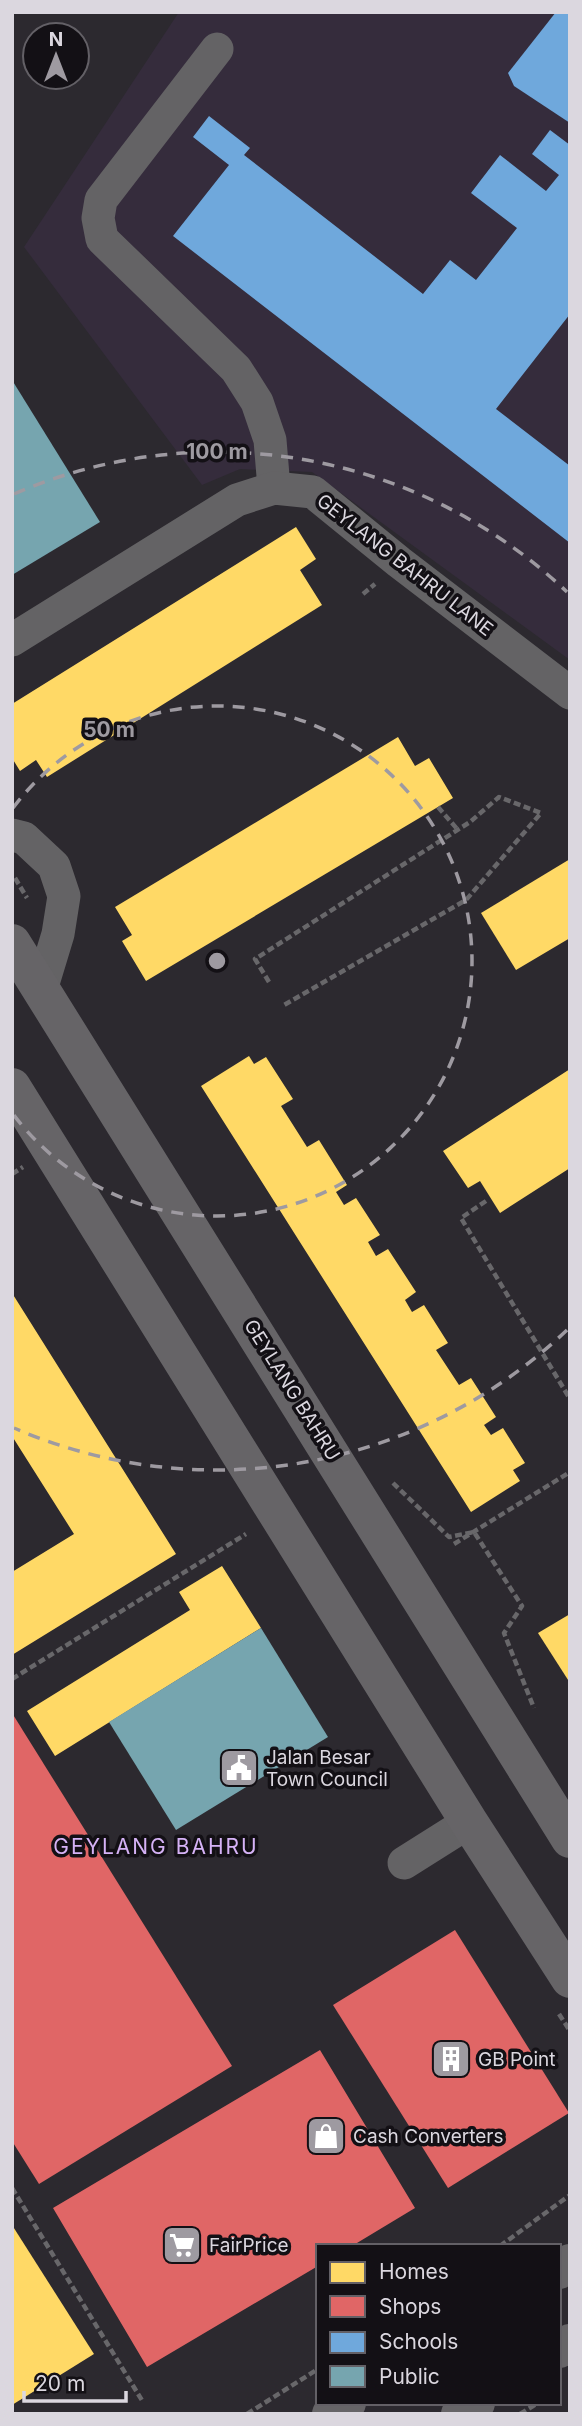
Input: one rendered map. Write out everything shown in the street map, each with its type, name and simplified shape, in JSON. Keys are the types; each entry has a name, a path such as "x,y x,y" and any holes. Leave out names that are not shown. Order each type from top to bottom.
{"main road":[{"name":"GEYLANG BAHRU","path":"12,943 570,1839"},
{"path":"12,1087 469,1822 570,1979"}],"street":[{"path":"216,49 101,200 97,218 102,239 236,369 257,402 270,440 274,488"},
{"name":"GEYLANG BAHRU LANE","path":"12,640 237,500 274,488 313,492 399,562 570,693"},
{"path":"12,835 24,838 54,866 64,896 56,945 41,990"},
{"path":"404,1863 469,1822"}],"path":[{"path":"269,982 255,959 458,830 499,797 541,813 466,900 284,1005"},
{"path":"438,807 458,830"},
{"path":"12,875 56,945"},
{"path":"486,1201 461,1218 570,1399"},
{"path":"454,1544 570,1472"},
{"path":"390,1480 449,1537 474,1532"},
{"path":"12,1679 257,1527"},
{"path":"474,1532 523,1605 504,1633 539,1720"},
{"path":"12,2188 144,2402"},
{"path":"503,2244 570,2195"},
{"path":"247,2414 316,2370"}],"shaded area":[{"path":"179,12 570,12 570,660 312,472 240,469 202,485 24,247"}],"building: Homes":[{"path":"296,527 316,559 300,570 322,605 47,777 36,760 20,771 12,758 12,704"},
{"path":"398,737 415,766 429,758 453,798 146,981 122,941 132,935 115,907"},
{"path":"570,859 570,938 516,970 481,913"},
{"path":"249,1056 254,1064 266,1057 293,1099 281,1106 307,1147 319,1140 347,1185 336,1192 344,1205 356,1198 380,1235 368,1242 376,1256 388,1249 416,1292 405,1300 412,1312 424,1305 448,1343 436,1350 459,1385 471,1378 496,1417 484,1425 491,1435 503,1428 525,1463 513,1470 520,1481 471,1512 201,1086"},
{"path":"570,1069 570,1168 500,1213 480,1181 468,1188 443,1151"},
{"path":"12,1293 176,1554 12,1655 12,1572 74,1534 12,1436"},
{"path":"222,1566 261,1628 55,1756 27,1711 190,1610 179,1592"},
{"path":"570,1614 570,1683 538,1633"},
{"path":"12,2225 94,2354 12,2405"}],"building: Shops":[{"path":"12,1713 232,2066 39,2184 12,2141"},
{"name":"GB Point","path":"455,1930 569,2113 448,2188 333,2005"},
{"path":"320,2050 415,2208 355,2244 316,2244 316,2267 147,2367 53,2208"}],"building: Schools":[{"path":"556,12 570,12 570,123 514,86 508,73"},
{"path":"209,116 250,148 244,155 423,294 450,260 476,280 517,228 471,193 500,155 546,191 559,175 532,154 550,130 570,145 570,314 496,409 570,466 570,543 173,236 229,165 193,137"}],"building: Public":[{"path":"12,380 100,522 12,575"},
{"path":"261,1628 328,1737 176,1830 109,1722"}],"place":[{"name":"Jalan Besar Town Council","path":"239,1768"},
{"name":"GB Point","path":"451,2059"},
{"name":"Cash Converters","path":"326,2136"},
{"name":"FairPrice","path":"182,2245"}],"district":[{"name":"GEYLANG BAHRU","path":"156,1846"}]}
